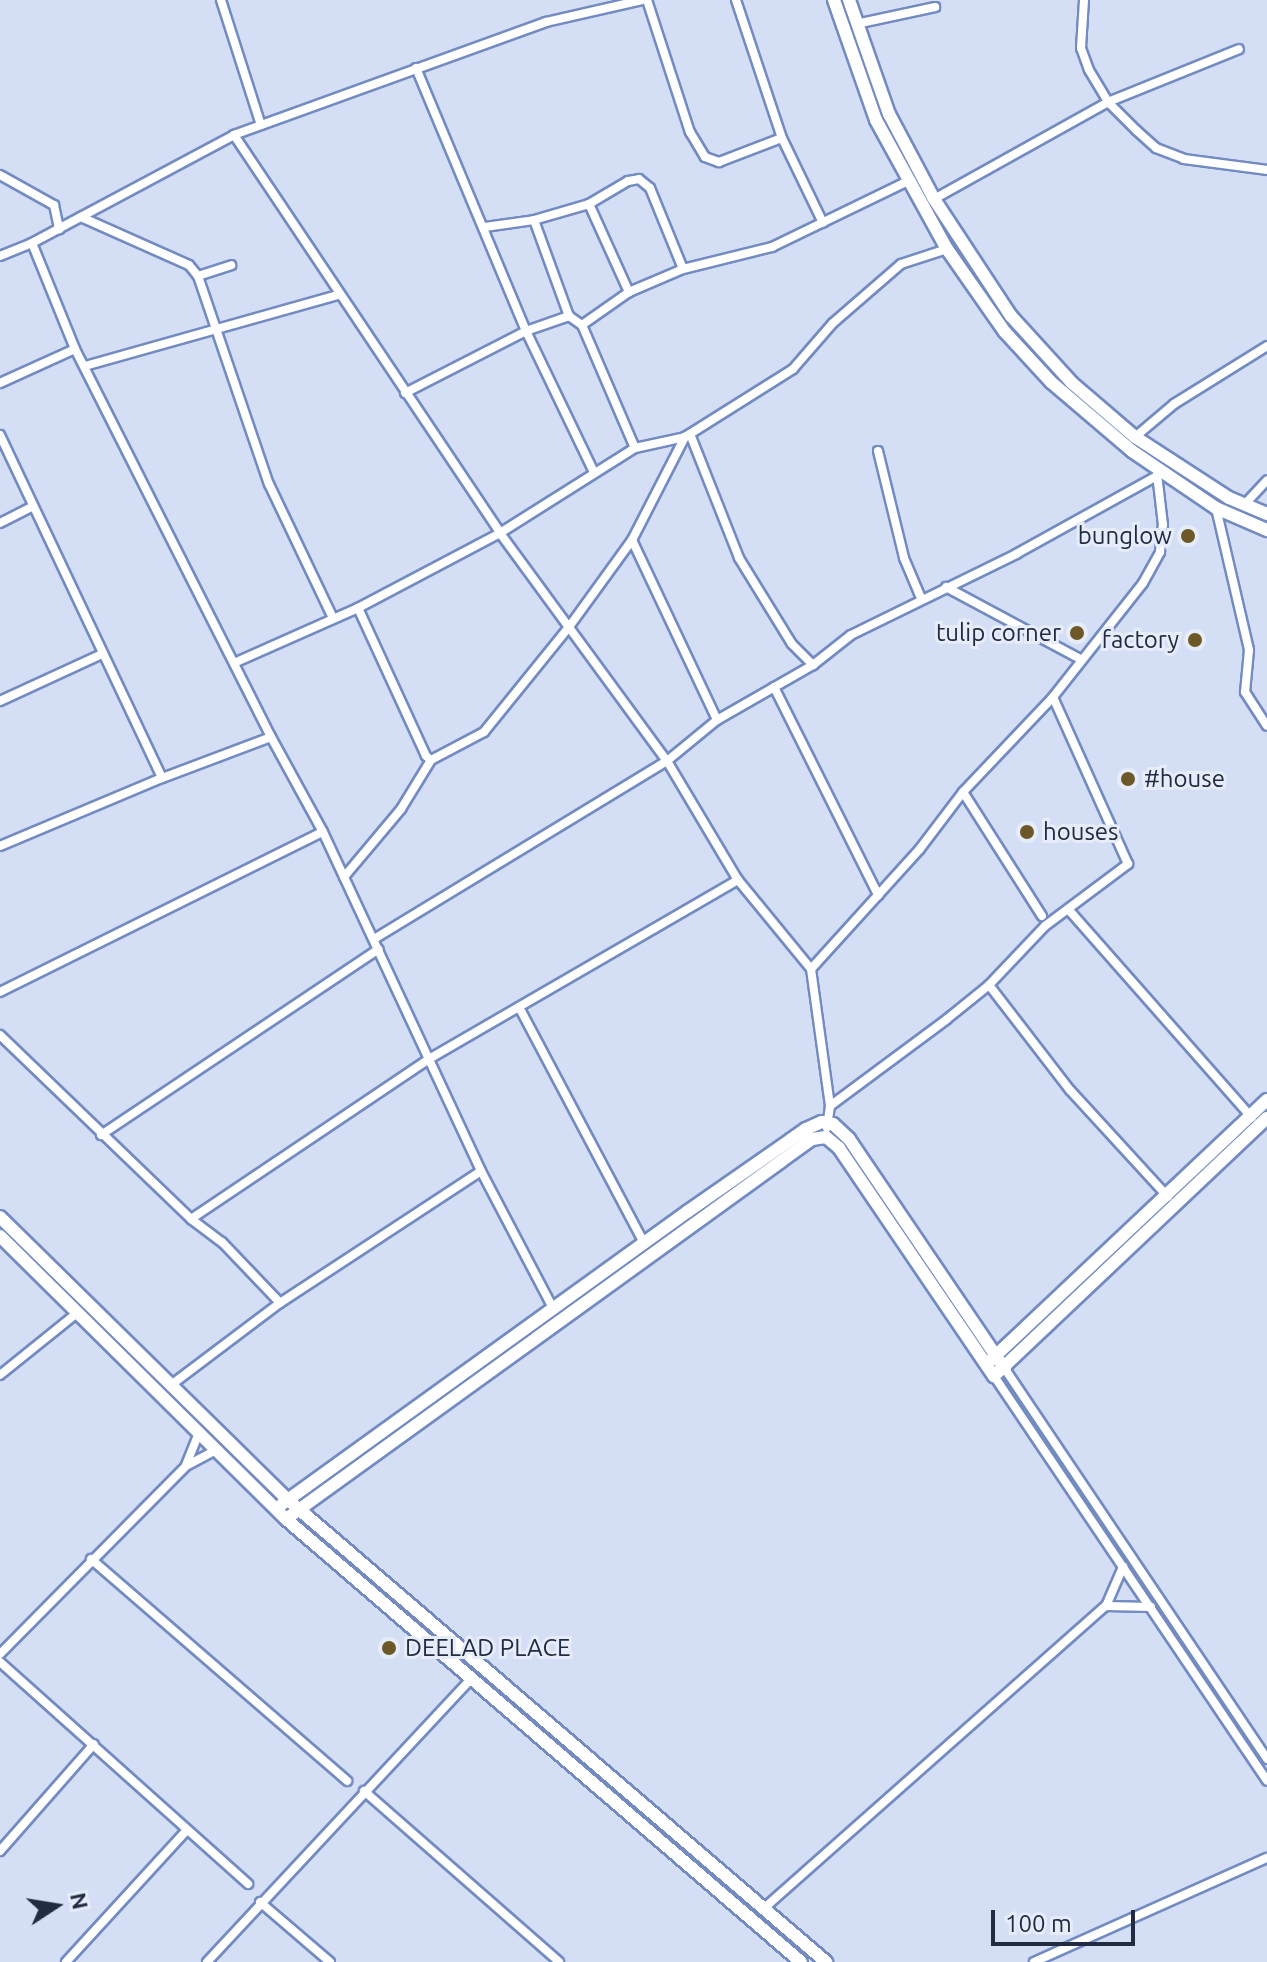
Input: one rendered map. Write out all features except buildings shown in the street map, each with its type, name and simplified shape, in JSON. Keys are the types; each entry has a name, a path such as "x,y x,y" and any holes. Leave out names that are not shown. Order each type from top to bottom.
{"main road":[{"path":"834,0 876,120 908,181 947,249 1027,359 1158,474 1216,508 1267,530"},
{"path":"849,0 889,114 934,199 1011,316 1072,383 1135,437 1244,505 1267,514"},
{"path":"991,1360 1252,1118 1267,1100"},
{"path":"286,1519 585,1295 812,1139 826,1137 839,1148 1000,1372 1267,1118"},
{"path":"276,1509 554,1310 585,1295 644,1243 806,1129 828,1122 849,1139 991,1360"},
{"path":"0,1217 298,1509 826,1962"},
{"path":"0,1236 286,1519 801,1962"}],"street":[{"path":"221,0 261,125"},
{"path":"0,256 32,243 234,135 546,22 645,0 690,132 705,157 719,162 782,138"},
{"path":"736,0 782,138 823,223"},
{"path":"1084,0 1081,48 1089,70 1108,102 1156,148 1184,159 1267,170"},
{"path":"856,24 935,7"},
{"path":"934,199 1108,102 1239,49"},
{"path":"416,68 526,331 594,472"},
{"path":"234,135 338,295 500,533 667,761 738,880 811,969 830,1106 826,1137"},
{"path":"0,175 54,205 59,229"},
{"path":"485,227 534,220 589,204 628,181 639,179 650,188 683,269"},
{"path":"582,325 629,292 683,269 772,247 908,181"},
{"path":"589,204 629,292"},
{"path":"81,217 189,265 198,276 269,484 332,616"},
{"path":"534,220 569,316 582,325 635,448"},
{"path":"32,243 75,349 271,737 323,832 481,1171 554,1310"},
{"path":"234,663 332,616 358,608 500,533 635,448 688,436 793,369 833,323 901,264 947,249"},
{"path":"198,276 231,265"},
{"path":"85,366 338,295"},
{"path":"405,393 526,331 569,316"},
{"path":"1135,437 1174,404 1267,346"},
{"path":"0,383 75,349"},
{"path":"0,435 162,778"},
{"path":"344,877 401,809 431,760 484,732 569,627 632,540 688,436"},
{"path":"688,436 739,558 792,644 813,665"},
{"path":"878,451 904,558 921,598"},
{"path":"374,939 667,761 717,720 813,665 851,635 1016,554 1158,474 1163,525 1160,552 1143,583 1053,697 963,792 878,895 811,969"},
{"path":"1244,505 1267,480"},
{"path":"0,523 33,506"},
{"path":"1216,508 1249,650 1245,692 1267,726"},
{"path":"632,540 717,720"},
{"path":"946,587 1080,659"},
{"path":"358,608 426,756 431,760"},
{"path":"0,701 102,654"},
{"path":"774,687 878,895"},
{"path":"830,1106 989,985 1045,926 1125,869 1128,860 1053,697"},
{"path":"0,846 162,778 271,737"},
{"path":"963,792 1042,916"},
{"path":"0,992 323,832"},
{"path":"191,1219 429,1059 738,880"},
{"path":"1068,909 1252,1118"},
{"path":"101,1135 379,949"},
{"path":"989,985 1070,1090 1168,1197"},
{"path":"519,1007 644,1243"},
{"path":"0,1035 191,1219 222,1242 280,1303"},
{"path":"171,1385 280,1303 481,1171"},
{"path":"0,1375 77,1313"},
{"path":"1000,1372 1123,1567 1267,1780"},
{"path":"1000,1372 1267,1759"},
{"path":"186,1466 199,1433"},
{"path":"0,1654 186,1466 216,1450"},
{"path":"91,1559 347,1781"},
{"path":"763,1909 1106,1606 1123,1567"},
{"path":"1106,1606 1151,1607"},
{"path":"0,1662 248,1884"},
{"path":"207,1962 471,1679"},
{"path":"0,1851 94,1744"},
{"path":"364,1791 559,1962"},
{"path":"66,1962 186,1831"},
{"path":"1034,1962 1267,1858"},
{"path":"260,1902 330,1962"}],"place":[{"name":"bunglow","path":"1188,536"},
{"name":"tulip corner","path":"1077,633"},
{"name":"factory","path":"1195,640"},
{"name":"#house","path":"1128,779"},
{"name":"houses","path":"1027,832"},
{"name":"DEELAD PLACE","path":"389,1648"}]}
